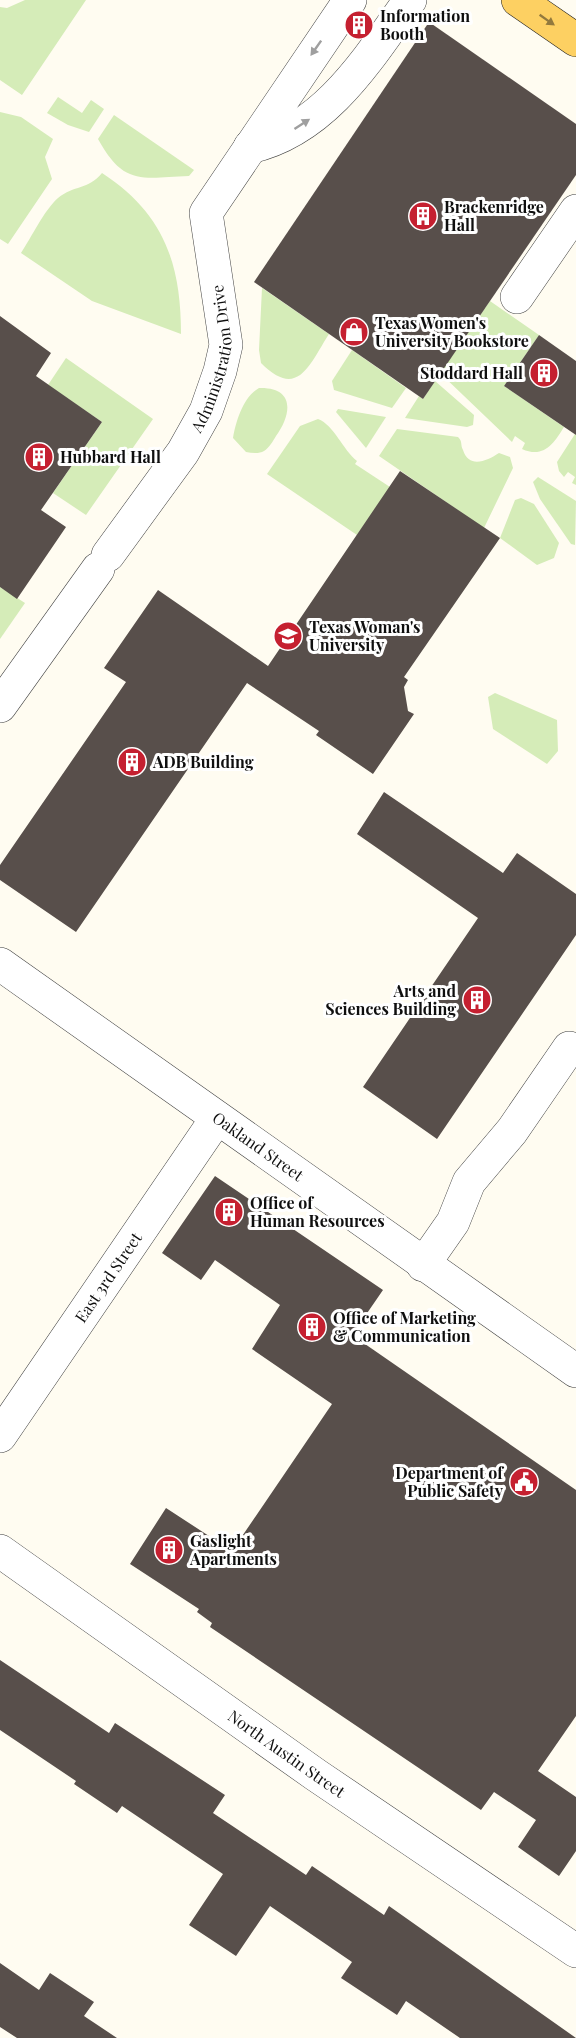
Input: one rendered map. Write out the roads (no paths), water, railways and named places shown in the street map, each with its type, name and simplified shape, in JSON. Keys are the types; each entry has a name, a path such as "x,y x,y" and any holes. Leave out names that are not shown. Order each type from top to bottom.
{"main road":[{"path":"518,0 576,40"}],"street":[{"name":"Administration Drive","path":"0,706 183,452 206,411 226,345 206,213 350,0"},
{"path":"250,147 275,141 316,115 360,70 410,0"},
{"path":"517,297 576,211"},
{"name":"Oakland Street","path":"0,964 576,1371"},
{"path":"423,1265 453,1222 469,1182 512,1131 569,1048"},
{"name":"East 3rd Street","path":"0,1436 217,1118"},
{"name":"North Austin Street","path":"0,1551 316,1775 576,1952"}],"place":[{"name":"Information Booth","path":"359,25"},
{"name":"Brackenridge Hall","path":"423,216"},
{"name":"Texas Women's University Bookstore","path":"354,332"},
{"name":"Stoddard Hall","path":"544,373"},
{"name":"Hubbard Hall","path":"39,457"},
{"name":"Texas Woman's University","path":"288,636"},
{"name":"ADB Building","path":"132,762"},
{"name":"Arts and Sciences Building","path":"477,1000"},
{"name":"Office of Human Resources","path":"229,1212"},
{"name":"Office of Marketing & Communication","path":"312,1327"},
{"name":"Department of Public Safety","path":"524,1482"},
{"name":"Gaslight Apartments","path":"169,1550"}]}
